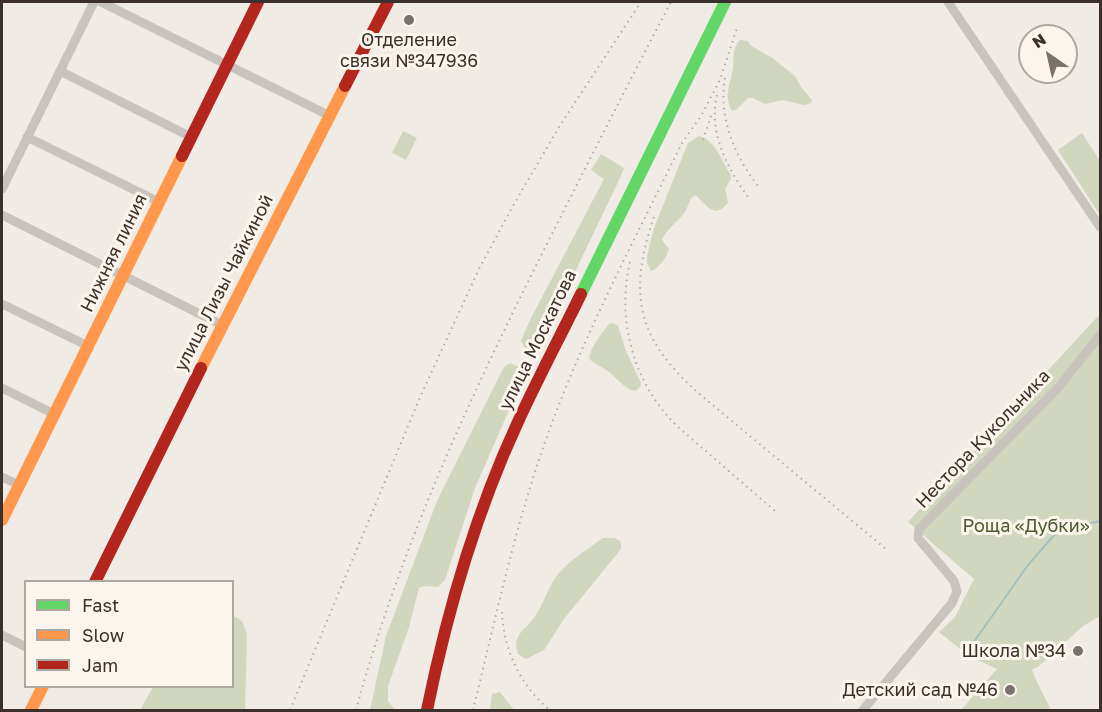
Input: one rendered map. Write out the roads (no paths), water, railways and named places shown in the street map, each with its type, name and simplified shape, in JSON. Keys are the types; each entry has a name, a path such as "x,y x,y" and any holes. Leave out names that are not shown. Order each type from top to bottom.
{"main road":[{"name":"Нижняя линия","path":"2,520 258,2"},
{"name":"улица Лизы Чайкиной","path":"96,580 222,325 388,2"},
{"name":"улица Москатова","path":"427,711 446,630 489,487 517,424 725,2"},
{"path":"31,711 42,688"}],"street":[{"path":"2,189 94,2"},
{"path":"101,2 330,116"},
{"path":"948,2 1101,227"},
{"path":"60,71 191,137"},
{"path":"27,137 159,202"},
{"path":"2,215 222,325"},
{"path":"2,304 88,346"},
{"name":"Нестора Кукольника","path":"863,711 952,603 957,591 954,581 918,538 919,529 1058,388 1101,335"},
{"path":"2,387 54,414"},
{"path":"2,477 19,485"},
{"path":"2,635 24,646"}],"waterway":[{"path":"971,646 1028,565 1055,534 1100,521"}],"railway":[{"path":"290,710 421,395 479,269 559,127 641,2"},
{"path":"356,710 396,583 445,460 529,280 671,2"},
{"path":"473,710 526,499 563,394 612,285 682,143 701,116 720,80 737,28"},
{"path":"725,78 724,107 730,136 742,162 758,186"},
{"path":"717,95 715,122 721,149 748,197"},
{"path":"703,140 712,113"},
{"path":"654,217 645,246 640,295 644,317 664,357 703,397 886,549"},
{"path":"630,262 626,284 627,329 632,351 650,392 678,427 775,511"},
{"path":"502,612 506,640 522,679 550,710"}],"place":[{"name":"Отделение связи №347936","path":"409,20"},
{"name":"Школа №34","path":"1078,651"},
{"name":"Детский сад №46","path":"1010,690"}],"park label":[{"name":"Роща «Дубки»","path":"1026,526"}]}
